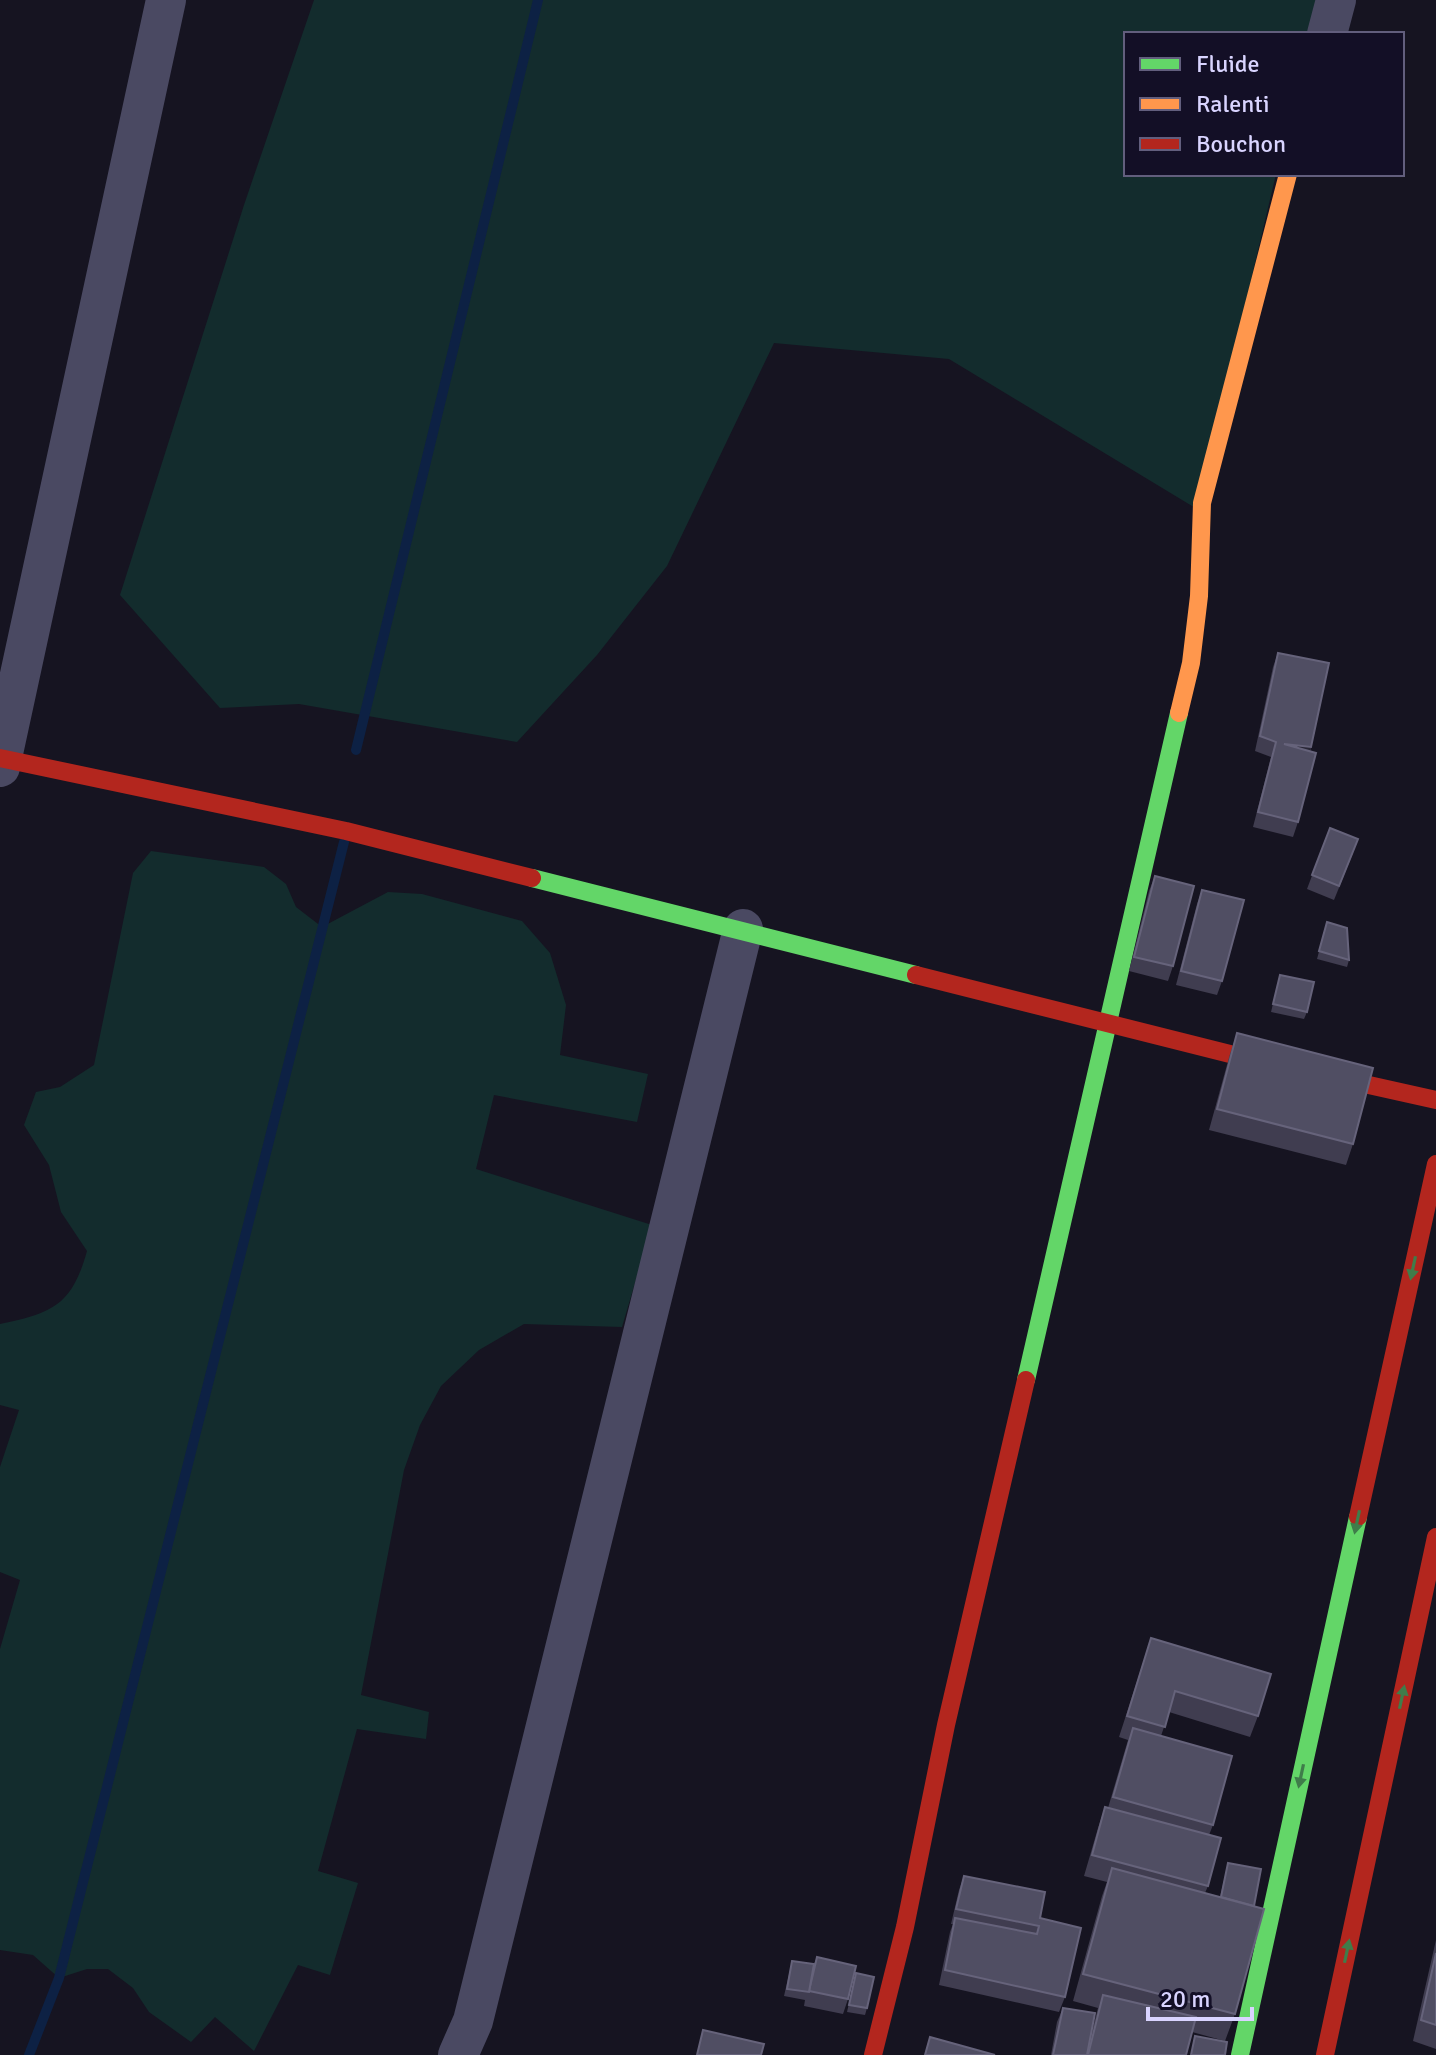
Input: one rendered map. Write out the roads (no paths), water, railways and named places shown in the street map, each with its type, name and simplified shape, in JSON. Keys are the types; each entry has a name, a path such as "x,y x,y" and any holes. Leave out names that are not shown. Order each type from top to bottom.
{"street":[{"path":"166,0 1,761 346,831 1230,1054 1436,1100"},
{"path":"1328,32 1336,0"},
{"path":"873,2055 1191,663 1199,596 1202,503 1287,176"},
{"path":"458,2055 473,2021 743,929"},
{"path":"1240,2055 1436,1164"},
{"path":"1325,2055 1436,1537"}],"waterway":[{"path":"356,750 538,0"},
{"path":"29,2055 59,1978 344,842"}]}
